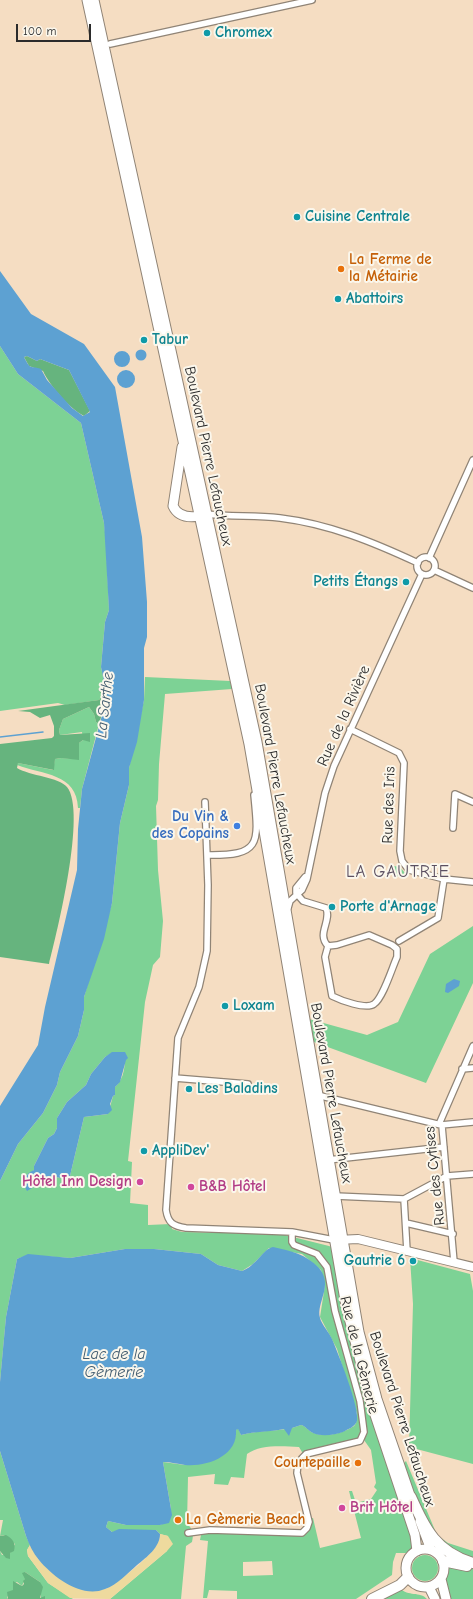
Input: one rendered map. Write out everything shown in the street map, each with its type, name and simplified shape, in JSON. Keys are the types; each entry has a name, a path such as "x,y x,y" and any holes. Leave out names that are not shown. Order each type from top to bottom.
{"highway":[{"path":"411,1497 434,1541 446,1552 473,1563"},
{"path":"443,1561 473,1568"},
{"path":"372,1599 400,1585 408,1577"}],"main road":[{"name":"Boulevard Pierre Lefaucheux","path":"88,0 182,434 203,515 257,742 289,937 335,1196 338,1240 346,1306 357,1355 370,1400 415,1535 417,1551"},
{"name":"Boulevard Pierre Lefaucheux","path":"94,0 203,515 249,744 338,1240 364,1354 397,1458 431,1550"},
{"path":"182,434 182,454 173,506 177,513 183,516 203,515"},
{"path":"394,1471 397,1458"},
{"path":"441,1579 429,1587 418,1586 408,1577 408,1562 417,1551 431,1550 438,1554 443,1561 444,1569 441,1579 446,1599"},
{"path":"429,1587 435,1599"}],"street":[{"path":"110,44 312,0"},
{"path":"429,558 473,460"},
{"path":"203,515 280,518 316,525 366,540 418,563"},
{"path":"424,558 429,558 434,562 434,570 429,574 422,574 417,569 418,563 424,558"},
{"path":"434,570 473,588"},
{"name":"Rue de la Rivière","path":"289,937 291,927 288,906 290,900 298,895 296,888 308,873 325,794 334,766 422,574"},
{"name":"Rue des Iris","path":"350,729 399,753 404,763 400,851 402,861 409,870 444,879 473,882"},
{"path":"207,855 233,855 242,852 254,843 256,836 253,791 255,781"},
{"path":"453,828 455,794 473,802"},
{"path":"205,802 207,855 207,951 199,987 178,1038 166,1210 167,1220 171,1224 186,1228 292,1232 338,1240 358,1239 473,1266"},
{"path":"399,941 438,918 444,879"},
{"path":"298,895 303,900 322,906 327,910 328,914 323,941 328,946"},
{"path":"369,935 392,945 397,949 397,957 379,998 374,1004 364,1006 332,996 325,957 328,946 337,945 369,935"},
{"name":"Rue des Cytises","path":"454,1262 453,1234 440,1122 473,1046"},
{"path":"462,1069 473,1068"},
{"path":"175,1078 248,1084"},
{"path":"317,1095 441,1125 473,1122"},
{"path":"328,1160 444,1147"},
{"path":"335,1196 404,1199 447,1176 473,1174"},
{"path":"404,1199 407,1251"},
{"path":"406,1222 453,1234"},
{"name":"Rue de la Gèmerie","path":"188,1533 210,1530 302,1533 307,1528 309,1522 297,1473 297,1468 302,1458 306,1454 360,1440 364,1432 360,1401 335,1311 327,1267 317,1254 294,1245 292,1242 292,1232"}],"green space":[{"path":"0,346 18,374 81,423 104,523 106,541 109,610 105,622 101,667 104,682 102,683 102,696 99,700 65,705 58,703 0,711"},
{"path":"27,356 37,361 40,359 69,370 90,411 84,416 72,408 55,390 43,371 29,366 24,357"},
{"path":"145,677 230,681 232,689 165,694 159,764 158,800 156,806 158,870 163,921 160,957 153,965 145,1002 128,1161 132,1162 130,1203 148,1205 148,1225 171,1224 172,1229 182,1232 281,1234 334,1248 349,1335 356,1365 412,1538 412,1550 406,1553 396,1553 393,1562 392,1575 356,1599 237,1599 237,1591 209,1590 207,1598 203,1598 208,1541 200,1540 201,1535 205,1533 297,1531 303,1529 306,1520 313,1518 320,1548 361,1538 349,1491 352,1491 356,1503 371,1499 377,1490 374,1487 376,1483 371,1450 364,1440 359,1443 305,1457 299,1447 272,1446 258,1449 247,1454 244,1478 231,1477 228,1485 214,1484 215,1474 188,1477 187,1524 192,1530 193,1536 192,1542 186,1546 181,1599 110,1599 167,1551 168,1536 160,1534 156,1530 112,1532 106,1527 108,1521 126,1525 160,1525 170,1520 171,1509 163,1462 185,1465 236,1435 236,1430 238,1428 241,1435 286,1429 301,1425 312,1432 329,1435 340,1433 355,1425 357,1414 337,1349 320,1317 325,1285 321,1270 302,1254 269,1248 253,1264 242,1271 218,1265 201,1254 154,1249 125,1249 70,1258 28,1255 17,1259 6,1317 0,1382 0,1181 18,1144 43,1113 57,1085 60,1072 78,1036 84,1010 84,997 112,903 120,823 129,785 129,768 144,700","holes":["125,1052 123,1075 115,1087 115,1095 113,1096 108,1114 84,1117 69,1180 52,1176 39,1183 23,1186 27,1175 34,1170 34,1166 48,1138 54,1134 57,1128 57,1118 67,1102 86,1085 91,1074 105,1057 112,1053","272,1561 273,1575 243,1576 243,1562"]},
{"path":"104,682 107,697 99,724 96,722 94,714 89,707 63,719 59,730 60,735 90,733 90,742 83,740 79,743 79,760 61,758 55,759 54,770 18,763 17,768 23,771 58,781 67,787 72,800 74,820 72,845 58,927 49,964 0,957 0,744 52,738 54,736 54,726 50,715 40,718 30,712 18,711 99,700 102,696 98,689"},
{"path":"89,707 94,714 96,722 99,724 82,789 80,808 78,808 76,797 72,788 65,782 57,777 17,765 18,763 53,770 55,759 79,759 79,743 83,740 82,732 60,735 59,730 63,719"},
{"path":"394,866 400,867 405,873 394,878"},
{"path":"473,926 473,983 426,1083 314,1042 309,1019 367,1035 398,1022 430,954"},
{"path":"410,1258 470,1274 473,1291 473,1464 409,1447 413,1304"},
{"path":"0,1451 30,1545 27,1550 28,1556 48,1583 73,1599 41,1599 40,1582 25,1572 25,1579 22,1586 17,1582 13,1584 14,1590 7,1597 8,1599 0,1599 0,1551 2,1555 10,1553 15,1544 4,1535 0,1536 3,1520 0,1520"},
{"path":"406,1461 437,1535 448,1543 473,1551 473,1561 459,1556 429,1529 403,1464"},
{"path":"6,1535 12,1540 15,1546 14,1551 10,1553 10,1559 6,1558 0,1551 0,1536"},
{"path":"425,1555 434,1559 438,1568 434,1577 425,1581 416,1577 412,1568 416,1559"},
{"path":"451,1565 473,1569 473,1599 450,1599 445,1581 448,1567"},
{"path":"25,1572 40,1582 43,1587 40,1598 45,1596 45,1599 8,1599 7,1592 13,1590 13,1581 22,1586 24,1584 23,1581 25,1579 22,1573"},
{"path":"400,1588 403,1591 421,1595 427,1599 378,1599"}],"sand":[{"path":"160,1534 168,1536 173,1544 167,1551 110,1599 70,1598 48,1583 28,1556 27,1550 30,1545 38,1559 48,1569 106,1589 139,1565 147,1557 154,1549"}],"water":[{"name":"La Sarthe","path":"0,271 31,314 84,344 115,387 142,537 147,602 147,637 144,648 144,700 137,742 129,768 129,785 120,823 112,903 104,939 84,997 84,1010 78,1036 60,1072 57,1085 43,1113 18,1144 0,1181 0,1106 38,1045 45,1007 77,870 78,829 82,789 107,697 101,667 105,622 109,610 104,523 81,423 18,374 0,346","holes":["27,356 37,361 40,359 69,370 90,412 83,416 72,408 47,380 41,369 31,367 24,357"]},
{"path":"141,349 145,351 147,355 145,359 141,361 137,359 135,355 137,351"},
{"path":"119,351 125,351 130,356 128,365 125,367 119,367 114,362 114,356"},
{"path":"126,370 132,373 135,379 132,385 126,388 120,385 117,379 120,373"},
{"path":"454,979 460,981 459,986 448,993 445,992 446,984"},
{"path":"112,1052 125,1052 128,1058 126,1060 120,1082 115,1087 115,1095 113,1096 110,1104 112,1110 108,1114 84,1117 69,1180 52,1176 27,1191 25,1188 25,1179 28,1173 34,1170 34,1166 48,1138 54,1134 57,1128 57,1118 67,1102 86,1085 91,1074 105,1057"},
{"name":"Lac de la Gèmerie","path":"273,1247 292,1252 309,1259 319,1268 323,1275 325,1288 319,1312 320,1318 332,1339 348,1380 357,1414 357,1421 355,1425 343,1432 328,1435 316,1434 301,1425 292,1428 289,1436 284,1429 241,1435 238,1429 236,1430 232,1447 220,1458 211,1462 185,1465 163,1462 172,1515 169,1523 160,1525 126,1525 108,1521 106,1527 112,1532 119,1529 156,1530 160,1534 158,1543 152,1551 145,1559 114,1585 105,1589 87,1591 69,1585 45,1567 30,1545 0,1451 0,1382 6,1317 17,1259 28,1254 70,1258 125,1249 154,1249 201,1254 218,1265 242,1271 251,1266 266,1251"}],"waterway":[{"path":"0,737 43,732"}],"place":[{"name":"Chromex","path":"207,33"},
{"name":"Cuisine Centrale","path":"297,217"},
{"name":"La Ferme de la Métairie","path":"341,269"},
{"name":"Abattoirs","path":"338,299"},
{"name":"Tabur","path":"144,340"},
{"name":"Petits Étangs","path":"406,582"},
{"name":"Du Vin & des Copains","path":"237,826"},
{"name":"Porte d'Arnage","path":"332,907"},
{"name":"Loxam","path":"225,1006"},
{"name":"Les Baladins","path":"189,1089"},
{"name":"AppliDev'","path":"144,1151"},
{"name":"Hôtel Inn Design","path":"140,1182"},
{"name":"B&B Hôtel","path":"191,1187"},
{"name":"Gautrie 6","path":"413,1261"},
{"name":"Courtepaille","path":"358,1463"},
{"name":"Brit Hôtel","path":"342,1508"},
{"name":"La Gèmerie Beach","path":"178,1520"}],"district":[{"name":"LA GAUTRIE","path":"398,872"}]}
